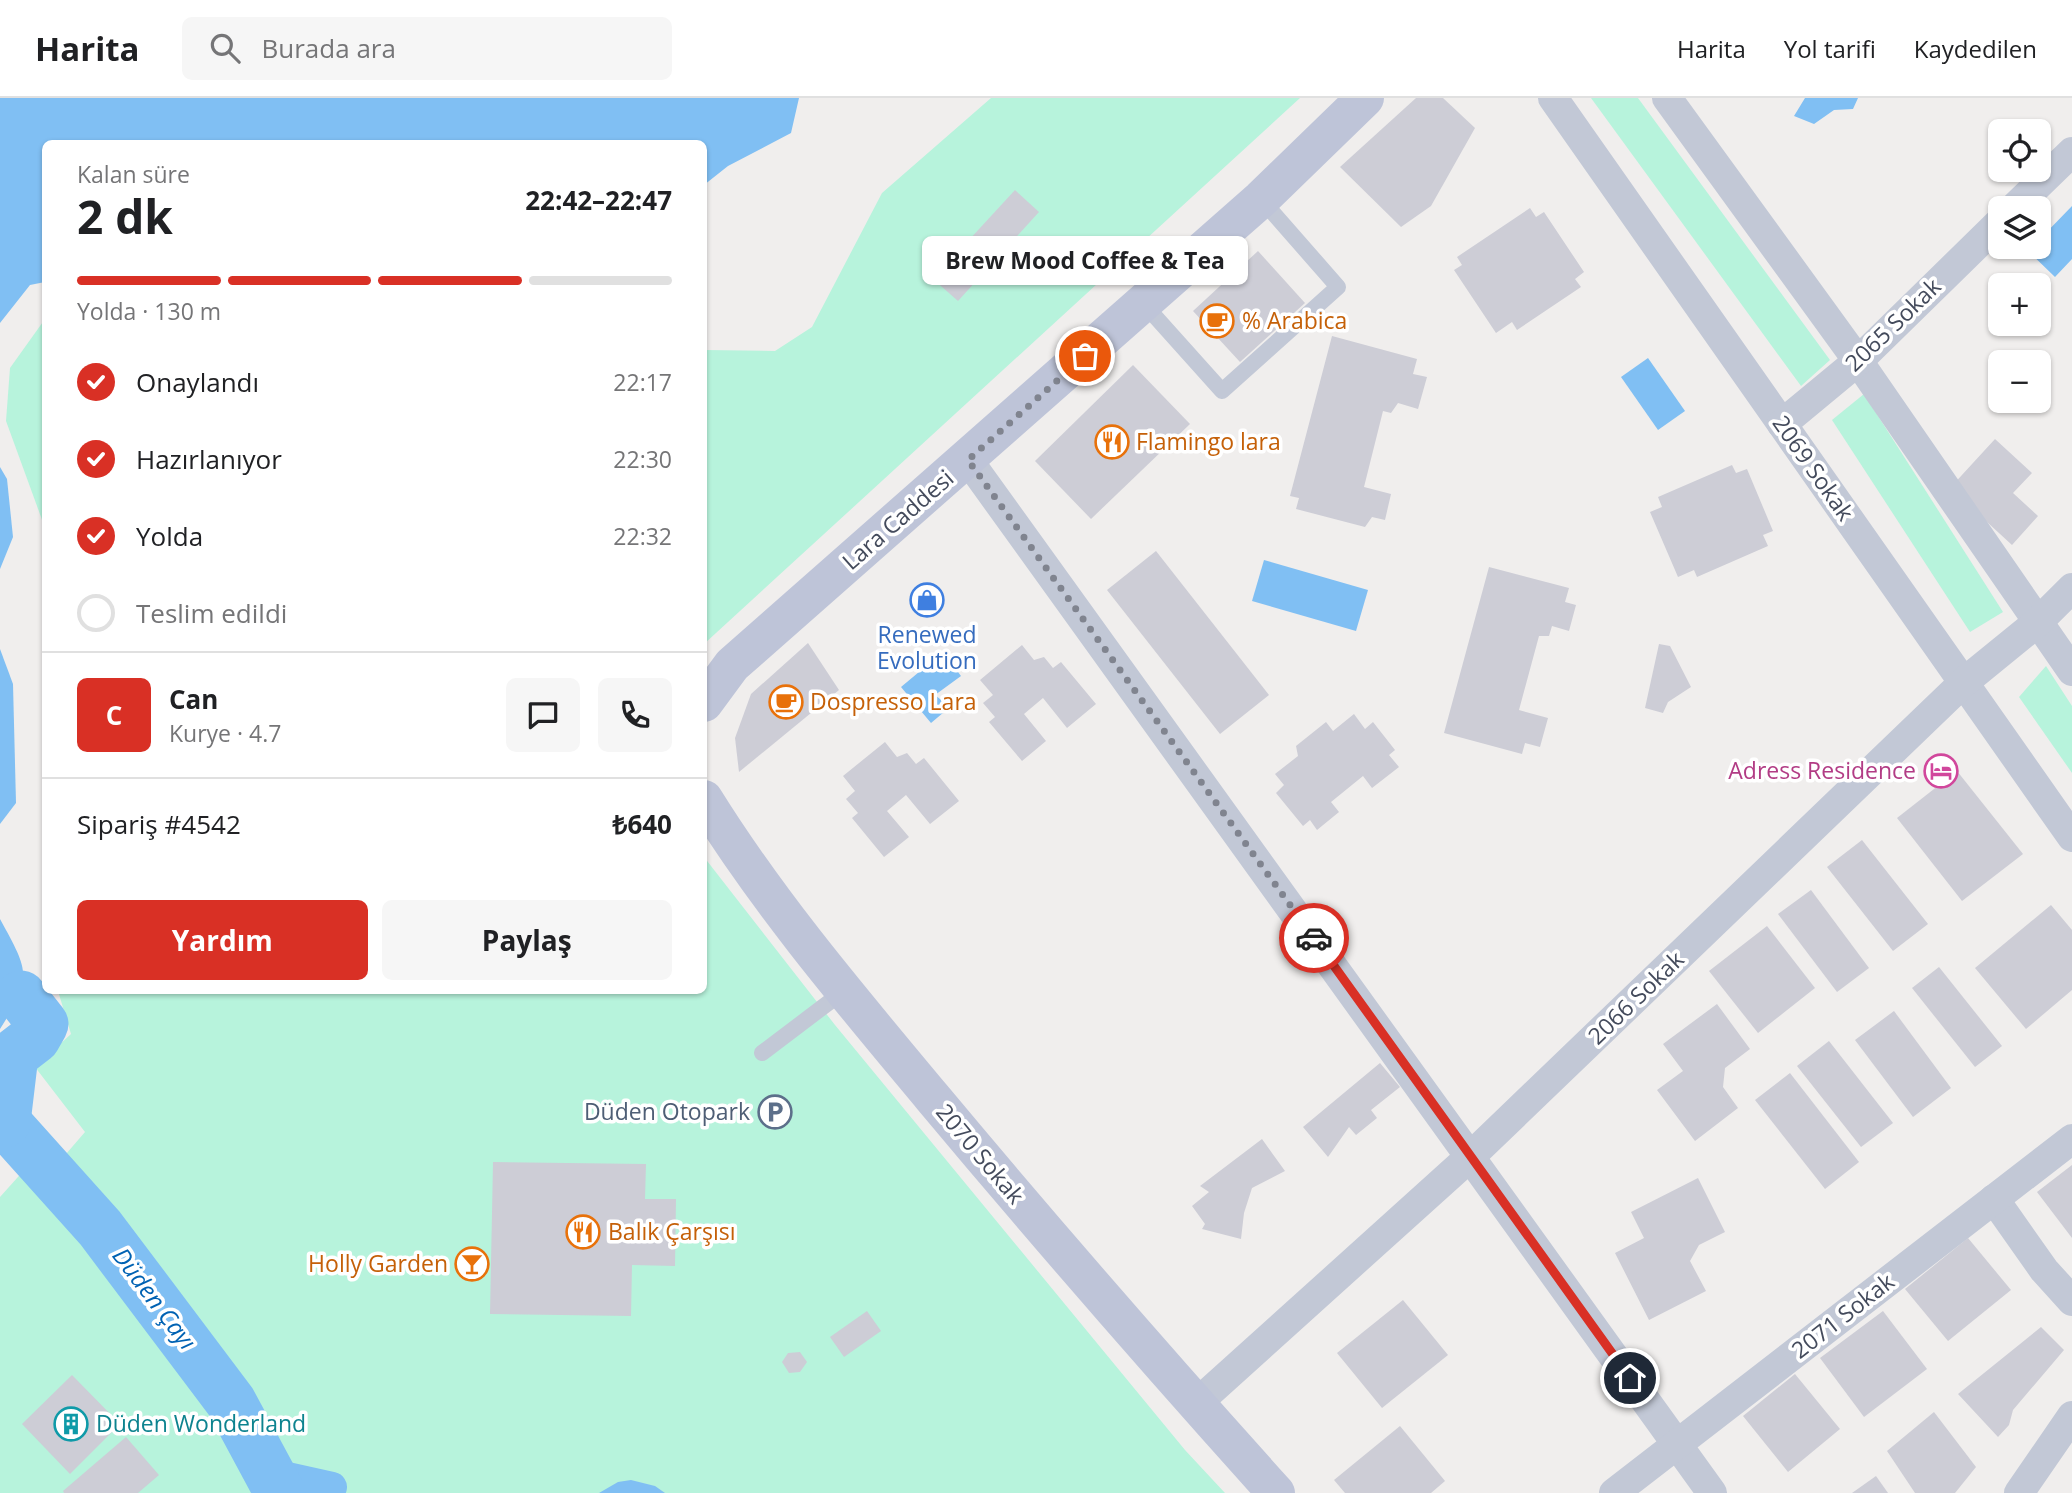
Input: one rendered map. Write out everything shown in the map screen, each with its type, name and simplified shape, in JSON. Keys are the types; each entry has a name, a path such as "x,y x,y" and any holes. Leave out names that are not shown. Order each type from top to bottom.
{"street":[{"name":"Lara Caddesi","path":"707,699 732,665 1144,304 1261,199 1365,98"},
{"name":"2069 Sokak","path":"1553,98 2072,837"},
{"path":"1667,98 1858,362 2072,671"},
{"path":"2026,196 2072,152"},
{"name":"2065 Sokak","path":"1782,424 1858,362 1988,234"},
{"path":"968,460 1472,1156 1712,1493"},
{"name":"2066 Sokak","path":"1196,1404 1472,1156 1963,682 2038,622 2072,587"},
{"name":"2070 Sokak","path":"707,804 738,855 844,991 1073,1266 1276,1493"},
{"name":"2071 Sokak","path":"1614,1493 2072,1139"},
{"path":"1994,1199 2045,1270 2072,1301"},
{"path":"2019,1493 2072,1416"}],"lane":[{"path":"1144,304 1222,391 1338,287 1261,199"},
{"path":"762,1053 844,991"}],"green space":[{"path":"991,98 1300,98 707,641 707,350 775,351 812,327 882,193"},
{"path":"1591,98 1638,98 1830,360 1801,386"},
{"path":"42,323 42,520 6,421 10,368"},
{"path":"1864,394 2003,612 1970,632 1832,420"},
{"path":"2046,666 2072,706 2072,773 2019,697"},
{"path":"707,861 835,1025 1185,1450 1225,1493 0,1493 0,1197 35,1158 66,1154 85,1132 35,1067 71,1034 59,994 707,994"}],"water":[{"path":"0,98 799,98 791,133 728,166 707,183 707,140 42,140 42,283 30,285 0,323"},
{"path":"1805,98 1858,98 1853,109 1834,110 1814,124 1794,116"},
{"path":"2072,206 2072,259 2055,277 2036,259 2051,259 2051,228"},
{"path":"1648,358 1685,411 1658,430 1621,377"},
{"path":"0,467 7,479 13,537 0,569"},
{"path":"1264,560 1368,590 1356,631 1252,601"},
{"path":"0,649 13,684 16,803 0,824"},
{"path":"943,652 961,676 935,695 950,707 931,723 901,687"},
{"path":"0,919 17,951 23,974 18,997 0,1029"},
{"path":"631,1480 655,1486 665,1493 599,1493 618,1482"}],"building":[{"path":"1416,98 1443,98 1475,128 1431,206 1401,227 1340,167"},
{"path":"1015,190 1039,212 958,301 933,279"},
{"path":"1530,208 1536,217 1544,212 1584,272 1575,279 1581,287 1517,330 1512,322 1496,333 1454,270 1462,265 1457,257"},
{"path":"1258,251 1305,303 1240,362 1193,311"},
{"path":"1332,336 1417,359 1413,374 1427,377 1418,409 1398,403 1391,413 1383,411 1364,487 1391,494 1385,520 1372,517 1365,527 1296,509 1299,498 1290,496"},
{"name":"Flamingo lara","path":"1133,365 1190,424 1091,519 1035,461"},
{"path":"1995,439 2032,473 2013,493 2038,516 2012,545 1950,488"},
{"path":"1732,465 1736,473 1747,469 1773,531 1763,535 1768,546 1697,577 1694,570 1678,577 1650,512 1662,507 1658,497"},
{"path":"1156,551 1269,695 1220,734 1107,590"},
{"path":"1489,567 1569,588 1565,602 1576,605 1569,631 1552,626 1549,636 1539,636 1519,710 1548,718 1540,747 1525,743 1522,754 1444,733"},
{"name":"Dospresso Lara","path":"808,643 839,690 739,772 735,738 751,694"},
{"path":"1659,644 1670,646 1691,687 1668,702 1663,713 1645,708"},
{"path":"1022,645 1034,660 1044,657 1053,668 1061,662 1096,704 1067,728 1043,698 1024,714 1046,741 1022,761 989,722 995,717 983,703 993,695 980,680"},
{"path":"1354,714 1365,729 1373,722 1395,750 1389,755 1399,767 1372,788 1363,776 1331,802 1339,812 1317,830 1310,820 1303,826 1276,793 1284,785 1275,774 1298,756 1296,746 1326,722 1333,731"},
{"path":"885,742 897,757 907,753 916,764 924,758 959,801 930,824 906,795 887,811 909,837 884,857 852,818 858,813 846,799 855,791 843,776"},
{"path":"1957,771 2023,854 1962,901 1897,818"},
{"path":"1862,840 1928,924 1893,951 1827,867"},
{"path":"1811,890 1869,968 1837,992 1778,914"},
{"path":"2051,905 2072,930 2072,990 2026,1029 1975,968"},
{"path":"1767,926 1815,988 1758,1033 1709,971"},
{"path":"1939,967 2002,1046 1975,1067 1912,988"},
{"path":"1717,1004 1750,1049 1725,1068 1723,1087 1738,1108 1695,1141 1657,1090 1683,1071 1663,1044"},
{"path":"1894,1011 1951,1088 1913,1117 1855,1040"},
{"path":"1829,1041 1893,1123 1861,1147 1797,1066"},
{"path":"1380,1063 1400,1087 1371,1110 1377,1118 1356,1135 1349,1127 1328,1157 1303,1127"},
{"path":"1790,1073 1859,1162 1825,1189 1755,1100"},
{"path":"1262,1139 1285,1171 1252,1188 1244,1213 1241,1239 1202,1229 1205,1224 1192,1206 1209,1192 1200,1186"},
{"name":"Balık Çarşısı","path":"493,1162 646,1164 645,1199 676,1199 675,1266 632,1265 631,1316 490,1314"},
{"path":"2072,1165 2072,1238 2037,1192"},
{"path":"1698,1178 1725,1232 1699,1245 1690,1261 1706,1291 1649,1320 1615,1253 1644,1238 1631,1212"},
{"path":"1968,1238 2011,1290 1948,1341 1905,1289"},
{"path":"1403,1300 1448,1355 1382,1408 1337,1353"},
{"path":"867,1311 881,1331 844,1357 830,1337"},
{"path":"1883,1311 1927,1369 1864,1417 1820,1358"},
{"path":"2041,1327 2064,1350 2013,1410 2009,1425 1998,1437 1958,1394"},
{"path":"800,1352 807,1362 800,1372 789,1373 782,1362 788,1353"},
{"path":"1795,1374 1840,1429 1788,1472 1743,1416"},
{"name":"Düden Wonderland","path":"72,1375 120,1424 70,1474 22,1424"},
{"path":"1934,1412 1976,1467 1955,1493 1915,1493 1887,1451"},
{"path":"1400,1426 1445,1481 1431,1493 1345,1493 1334,1480"},
{"path":"126,1437 159,1475 138,1493 64,1493 63,1491"},
{"path":"1876,1476 1888,1493 1852,1493"}],"waterway":[{"name":"Düden Çayı","path":"5,1122 13,1055 35,1038 43,1024 21,996"},
{"name":"Düden Çayı","path":"0,1120 5,1122 100,1228 231,1402 280,1493"},
{"path":"269,1473 332,1487"}],"way so far":[{"path":"1085,356 968,460 1314,938"}],"place":[{"name":"% Arabica","path":"1217,321"},
{"name":"Brew Mood Coffee & Tea","path":"1085,356"},
{"name":"Flamingo lara","path":"1112,442"},
{"name":"Renewed Evolution","path":"927,600"},
{"name":"Dospresso Lara","path":"786,702"},
{"name":"Adress Residence","path":"1941,771"},
{"name":"Düden Otopark","path":"775,1112"},
{"name":"Balık Çarşısı","path":"583,1232"},
{"name":"Holly Garden","path":"472,1264"},
{"name":"Düden Wonderland","path":"71,1424"}],"route":[{"path":"1314,938 1630,1378"}]}
